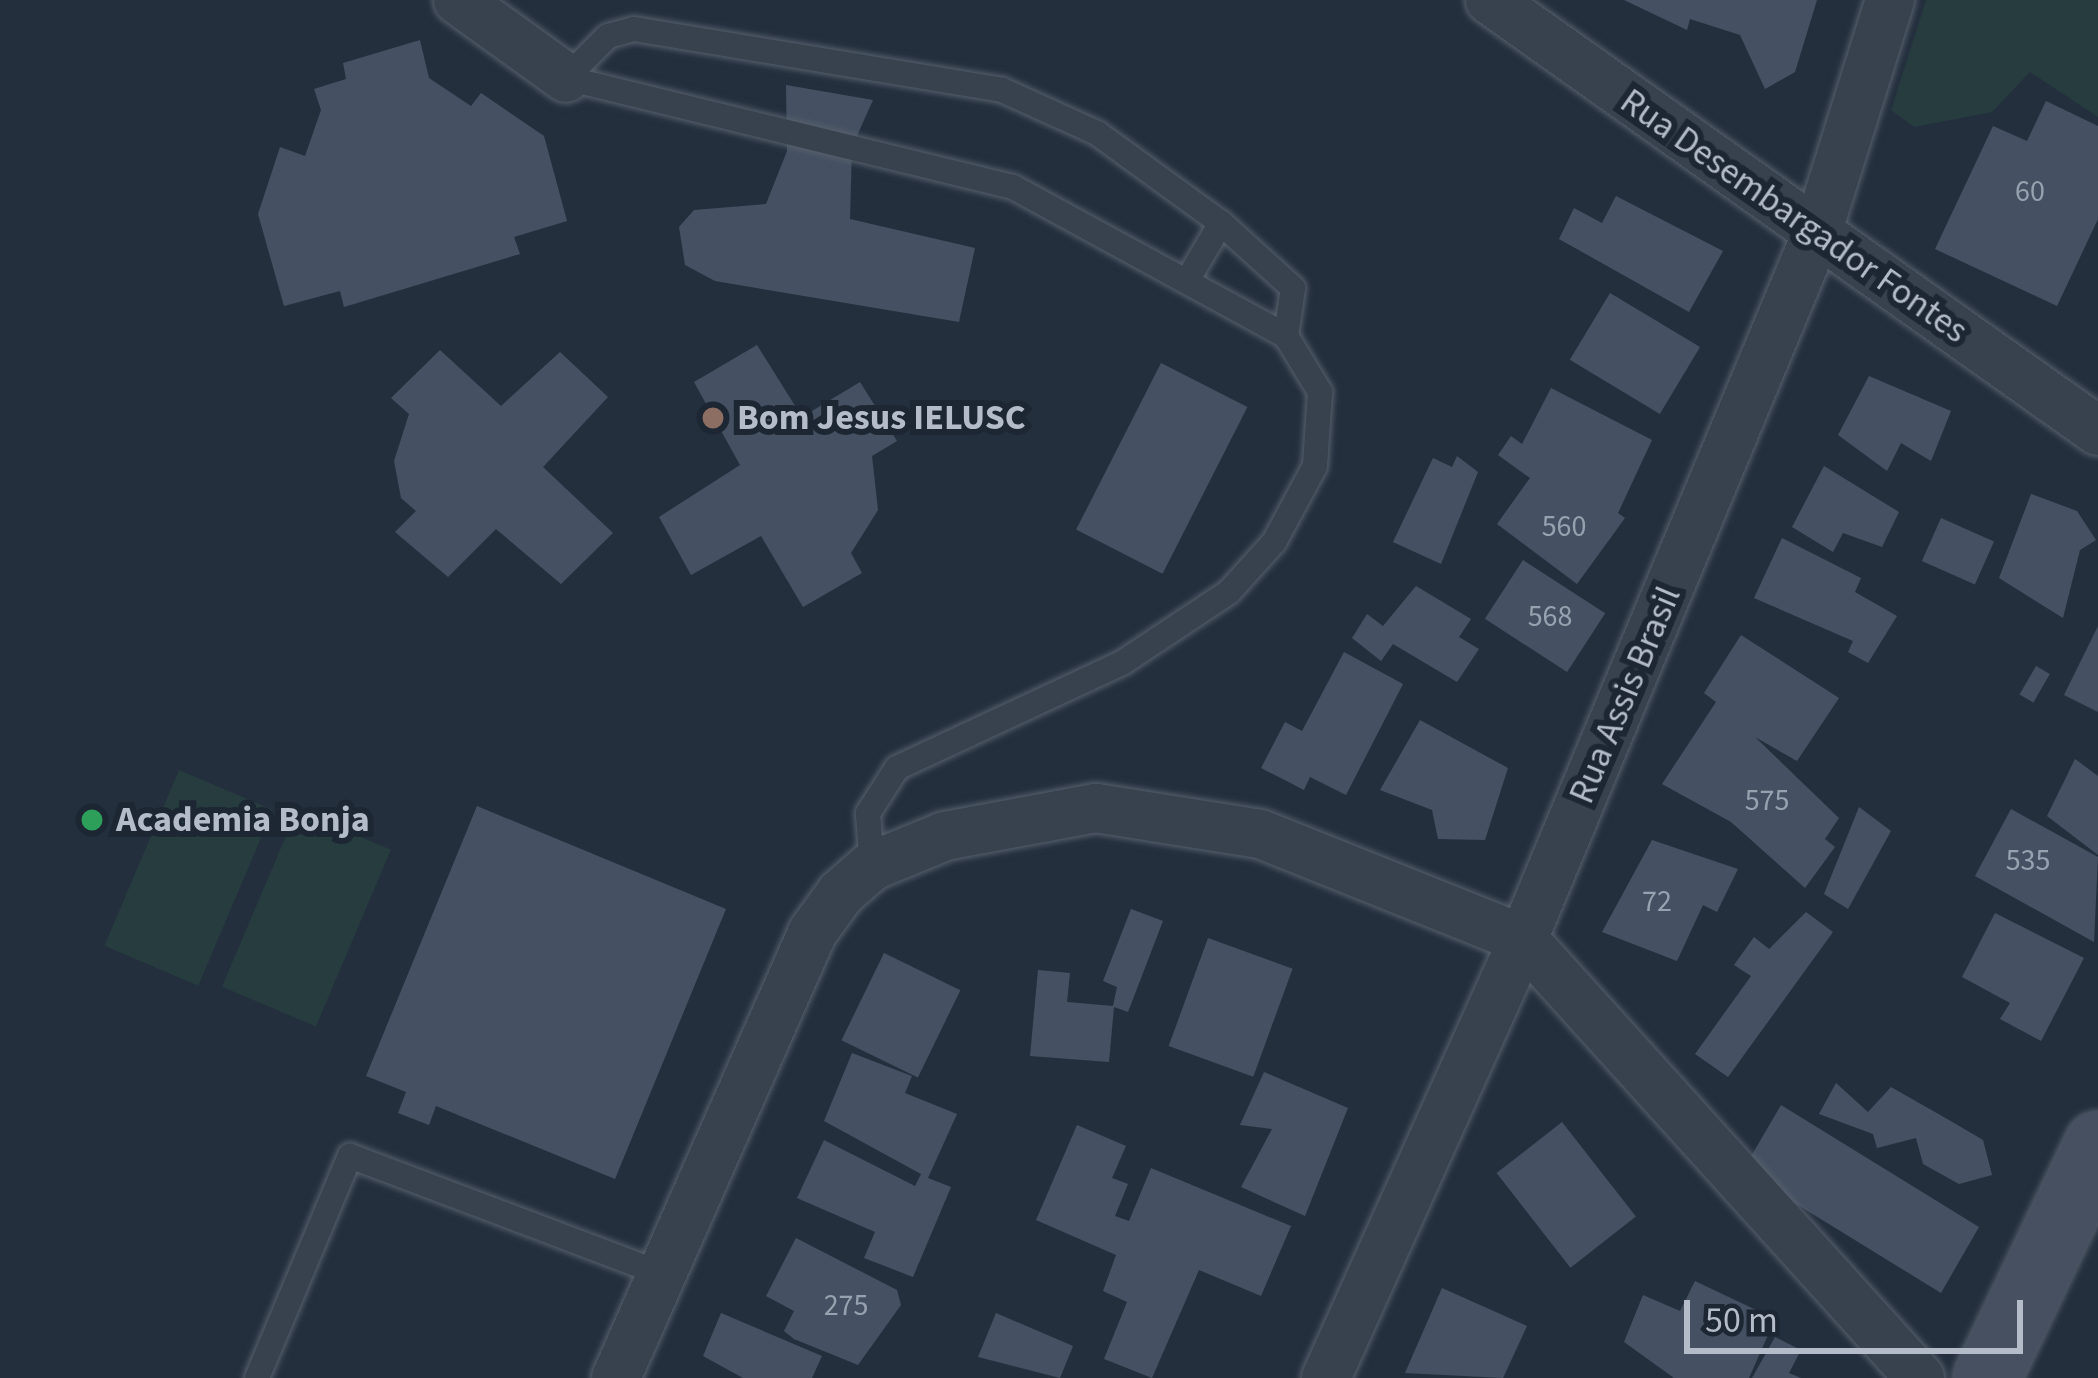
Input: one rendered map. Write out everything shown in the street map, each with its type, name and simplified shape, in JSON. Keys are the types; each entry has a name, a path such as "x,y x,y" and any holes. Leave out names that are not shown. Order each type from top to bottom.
{"street":[{"path":"458,0 566,79"},
{"name":"Rua Desembargador Fontes","path":"1490,0 2098,431"},
{"name":"Rua Assis Brasil","path":"1326,1378 1523,939 1816,233 1891,0"},
{"path":"616,1378 812,933 872,866 1031,818 1096,808 1188,818 1260,834 1523,939 1920,1378"},
{"path":"1987,1378 2092,1173"}],"lane":[{"path":"566,79 608,36 634,29 942,77 1096,133 1221,224 1293,288 1286,336"},
{"path":"566,79 1012,187 1191,274 1286,336 1320,392 1321,432 1274,542 1229,592 1122,663 898,768 868,813 872,866"},
{"path":"1191,274 1221,224"},
{"path":"257,1378 350,1156 660,1273"}],"green space":[{"path":"1926,0 2098,0 2098,117 2030,72 1992,112 1914,127 1891,110"},
{"path":"179,770 273,810 198,986 104,946"},
{"path":"297,810 391,850 316,1027 222,987"}],"building":[{"path":"1624,0 1817,0 1795,72 1765,89 1740,35 1690,19 1687,30"},
{"path":"420,40 429,78 471,106 481,93 544,136 567,221 514,237 520,254 344,307 340,291 284,306 258,214 280,147 305,156 321,110 314,89 346,79 343,63"},
{"path":"786,85 873,100 852,147 850,219 975,248 959,322 715,281 685,265 679,227 694,210 766,204 787,151"},
{"path":"2046,101 2098,126 2098,219 2057,306 1935,249 1993,126 2027,141"},
{"path":"1616,196 1723,251 1689,312 1559,239 1574,208 1602,223"},
{"path":"1610,293 1700,347 1660,414 1570,360"},
{"path":"757,345 802,417 860,382 897,441 872,456 878,510 851,553 862,573 803,607 761,536 691,575 659,517 740,465 694,382"},
{"path":"440,350 501,406 560,352 608,397 543,467 613,533 561,584 496,529 448,577 395,532 416,511 401,498 394,461 409,414 391,398"},
{"path":"1161,363 1247,407 1163,574 1076,530"},
{"path":"1869,376 1951,411 1931,461 1901,443 1887,471 1838,435"},
{"path":"1551,388 1652,440 1618,513 1625,518 1577,584 1497,524 1530,478 1498,455 1511,436 1522,444"},
{"path":"1457,456 1478,472 1441,564 1393,542 1433,458 1452,467"},
{"path":"1824,466 1899,512 1882,547 1843,533 1833,552 1792,527"},
{"path":"2031,494 2077,511 2096,540 2080,550 2063,618 1999,578"},
{"path":"1941,518 1994,542 1975,585 1922,561"},
{"path":"1782,538 1861,578 1855,592 1897,616 1868,663 1848,652 1853,641 1754,598"},
{"path":"1523,560 1605,613 1567,672 1485,619"},
{"path":"1416,586 1471,619 1459,637 1479,649 1457,682 1393,644 1381,661 1352,638 1367,614 1383,626"},
{"path":"2098,626 2098,712 2064,695"},
{"path":"1741,635 1839,698 1797,761 1755,737 1839,818 1825,839 1835,847 1805,888 1731,822 1662,784 1716,702 1704,693"},
{"path":"1344,652 1403,684 1346,795 1310,777 1304,790 1261,768 1285,722 1302,731"},
{"path":"2036,666 2050,674 2033,703 2020,695"},
{"path":"1420,720 1508,768 1485,840 1438,839 1432,810 1380,790"},
{"path":"2075,759 2098,776 2098,855 2047,816"},
{"path":"477,806 726,909 615,1179 436,1106 429,1125 398,1113 406,1092 366,1076"},
{"path":"1859,807 1891,831 1848,909 1824,894"},
{"path":"2011,809 2098,857 2094,942 1975,876"},
{"path":"1652,840 1738,869 1717,912 1703,905 1677,961 1602,932"},
{"path":"1131,909 1163,921 1128,1012 1114,1007 1109,1062 1030,1056 1038,970 1070,973 1067,1002 1113,1006 1117,987 1103,981"},
{"path":"1806,912 1833,932 1728,1077 1695,1054 1751,976 1734,965 1754,937 1769,949"},
{"path":"1995,913 2084,958 2041,1041 2000,1019 2010,1003 1962,977"},
{"path":"1208,938 1293,969 1253,1077 1169,1046"},
{"path":"884,953 960,990 918,1077 841,1040"},
{"path":"852,1053 912,1076 905,1093 957,1114 928,1178 951,1187 913,1277 864,1258 875,1232 797,1198 824,1140 915,1186 921,1174 824,1121"},
{"path":"1264,1072 1348,1108 1305,1216 1241,1187 1272,1129 1240,1125"},
{"path":"1836,1083 1868,1112 1891,1087 1983,1140 1992,1175 1959,1184 1923,1164 1916,1138 1877,1148 1873,1134 1819,1114"},
{"path":"1781,1105 1979,1227 1941,1293 1793,1202 1750,1158"},
{"path":"1562,1122 1636,1217 1570,1268 1497,1173"},
{"path":"1077,1125 1126,1146 1112,1178 1128,1184 1115,1216 1129,1221 1151,1168 1291,1226 1261,1296 1199,1270 1152,1378 1104,1359 1127,1302 1103,1291 1116,1255 1036,1220"},
{"path":"796,1238 897,1290 901,1305 858,1365 794,1339 784,1331 794,1311 766,1296"},
{"path":"1695,1281 1775,1319 1749,1378 1674,1378 1624,1342 1643,1295 1680,1311"},
{"path":"1442,1288 1527,1326 1503,1378 1405,1373"},
{"path":"721,1313 822,1356 812,1378 743,1378 703,1356"},
{"path":"996,1313 1073,1346 1060,1378 978,1357"},
{"path":"1775,1337 1801,1350 1789,1373 1801,1378 1752,1378"}],"place":[{"name":"Bom Jesus IELUSC","path":"713,418"},
{"name":"Academia Bonja","path":"92,820"}]}
